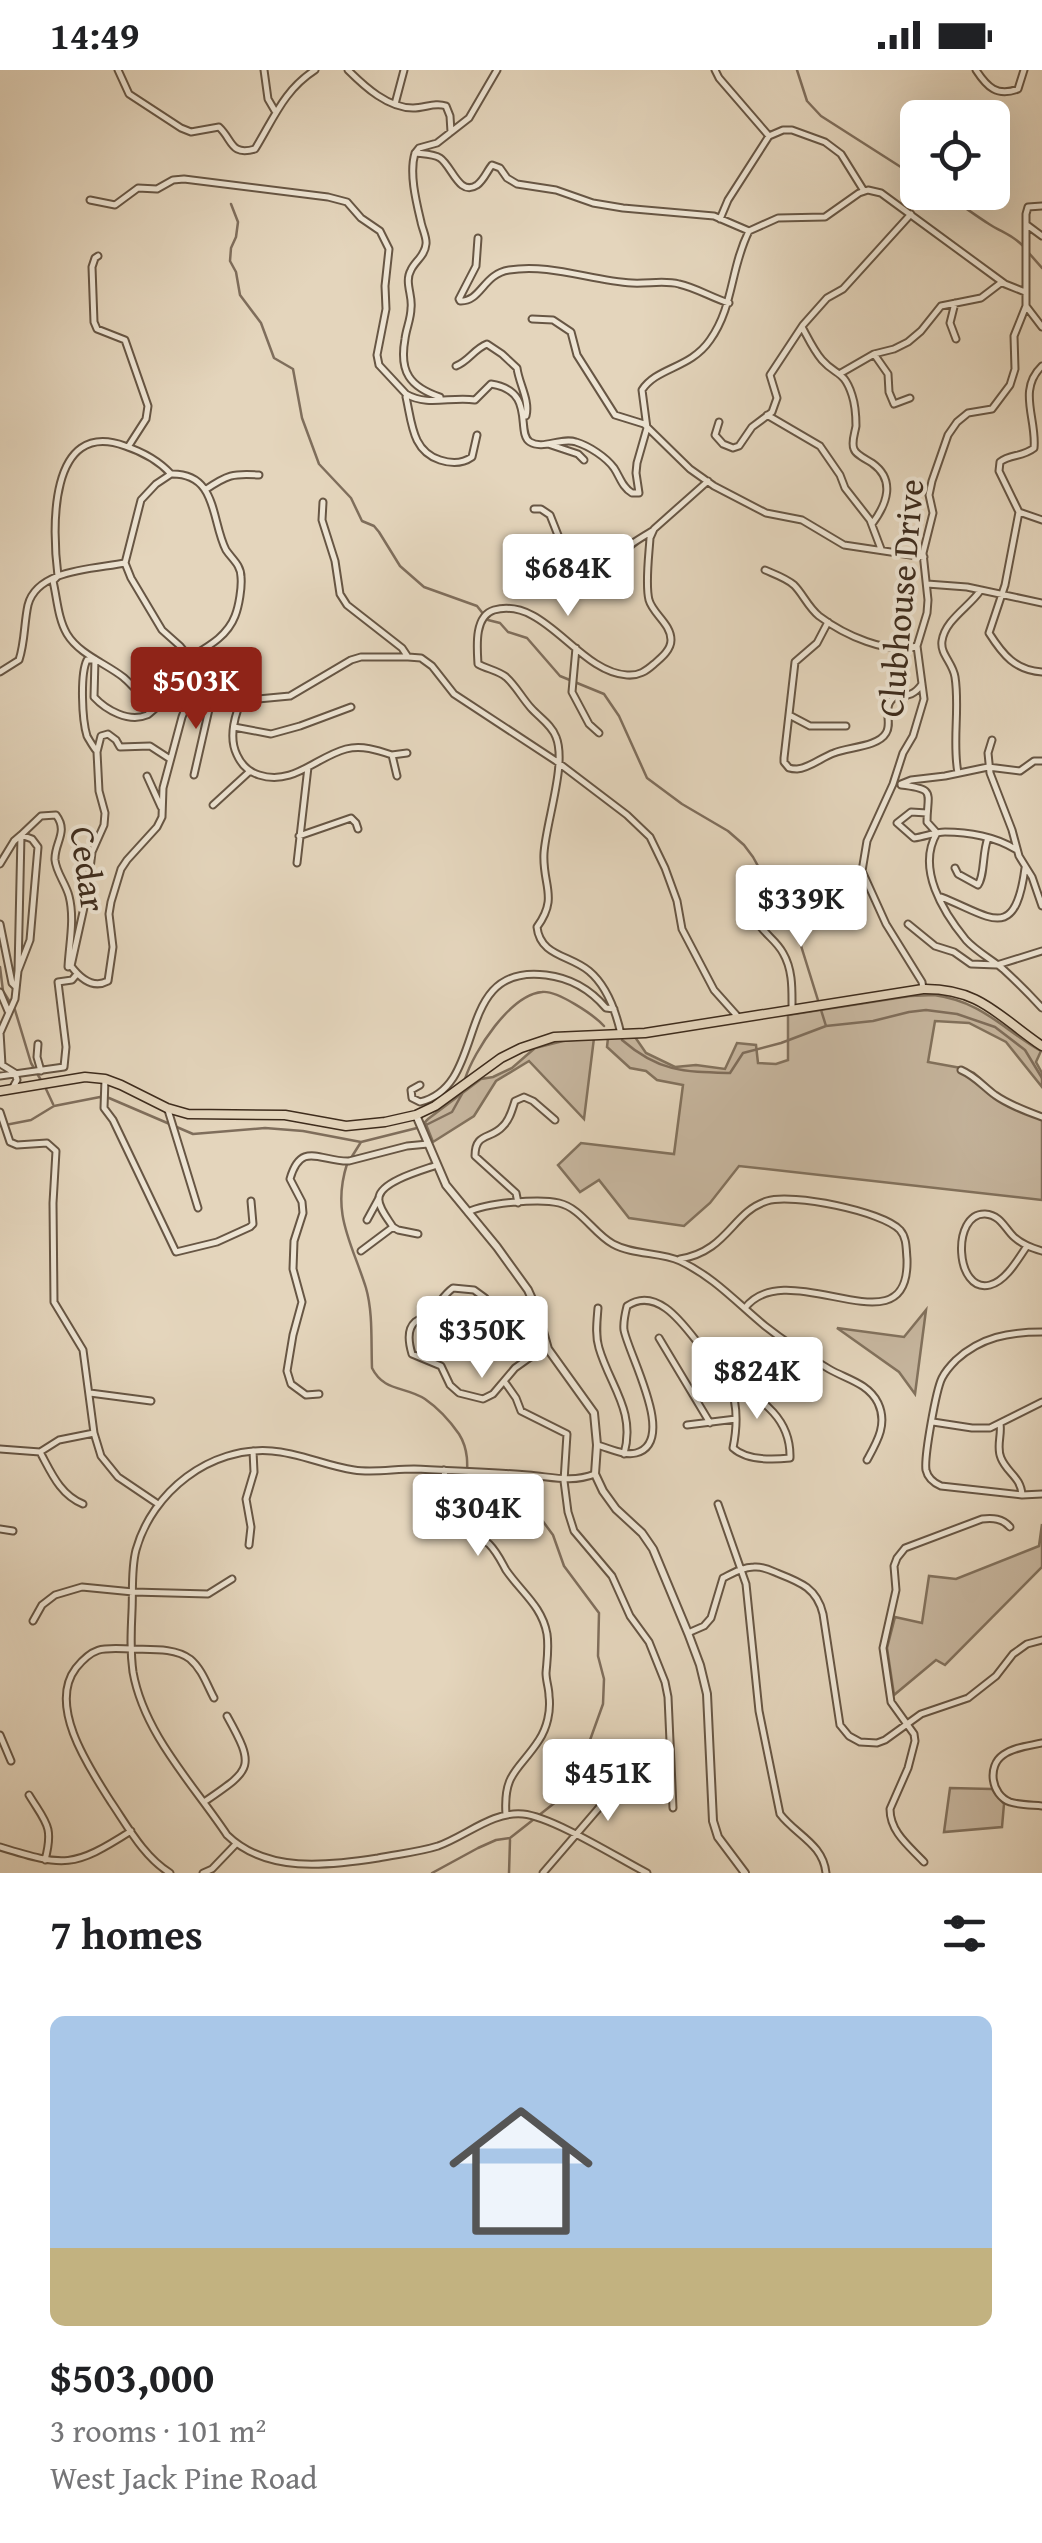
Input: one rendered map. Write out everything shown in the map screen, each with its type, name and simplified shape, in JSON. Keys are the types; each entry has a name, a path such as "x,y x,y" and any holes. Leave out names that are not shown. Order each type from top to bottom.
{"main road":[{"path":"0,1093 85,1077 105,1079 188,1114 273,1114 346,1126 385,1122 436,1106 501,1058 554,1038 645,1033 924,989 970,996 1042,1046"}],"street":[{"path":"119,70 128,94 180,128 191,132 219,127 236,149 246,152 256,149 275,111 297,83 315,70"},
{"path":"264,70 268,99 275,111"},
{"path":"348,70 394,105 446,106 452,132"},
{"path":"394,105 404,70"},
{"path":"445,399 415,387 405,362 404,345 412,306 408,279 426,244 413,171 419,148 437,143 469,118 497,70"},
{"path":"714,70 769,136"},
{"path":"976,70 985,84 1007,94 1018,89 1024,70"},
{"path":"720,219 769,136 783,130 825,142 841,154 864,191"},
{"path":"416,153 440,158 469,188 481,181 492,165 517,184 556,190 593,203 714,216 749,231"},
{"path":"90,200 115,205 138,188 158,188 184,179 328,196 347,202 380,231 389,249 379,365 410,398 428,402 454,397 475,400 491,384 499,385 522,406 525,438 530,443 578,454 584,460"},
{"path":"546,444 565,440 593,450 610,464 625,489 639,493 637,463 647,428 642,390 654,377 699,354 722,322 730,303 732,278 749,231 778,218 825,217 864,191 880,193 1002,282 1026,292"},
{"path":"1042,206 1028,207 1026,225 1042,236"},
{"path":"719,422 715,435 733,448 772,412 777,398 770,375 802,327 911,214"},
{"name":"Clubhouse Drive","path":"924,989 862,871 867,842 897,784 903,753 922,713 924,699 917,646 927,613 924,557 933,513 929,495 948,435 957,422 968,413 992,408 1010,384 1015,369 1014,336 1026,306 1026,225"},
{"path":"478,238 476,266 460,301 468,302 493,275 510,270 558,271 633,283 677,283 730,303"},
{"path":"98,256 92,267 96,329 126,340 148,406 146,418 128,447"},
{"path":"841,374 874,354 908,342 941,306 981,298 1002,282"},
{"path":"955,303 950,323 956,339"},
{"path":"1026,306 1042,328"},
{"path":"532,319 553,320 570,332 577,356 615,415 644,424 690,469 708,481 766,513 802,520 844,545 924,557"},
{"path":"802,327 820,358 841,374 854,404 854,451 877,466 886,478 885,502 872,524"},
{"path":"456,366 487,344 502,354 518,368 527,403 524,418"},
{"path":"874,354 888,374 894,404 910,398"},
{"path":"1042,366 1028,392 1034,448 1028,454 1006,457 1000,462 999,471 1019,512 1002,596 988,633 1014,665 1042,672"},
{"path":"406,394 418,443 425,454 450,463 464,463 472,457 477,435"},
{"path":"767,415 820,446 872,524 881,550"},
{"path":"58,576 54,540 63,468 84,446 115,442 162,464 172,474"},
{"path":"189,658 220,639 228,628 235,616 242,578 238,564 226,549 216,510 205,490 194,478 172,474 140,500 125,563 162,630 206,678 258,699 290,696 360,657 421,658 454,694 559,764 650,837 671,884 682,929 714,990 739,1018"},
{"path":"205,490 224,477 258,475"},
{"path":"534,509 550,515 567,558 598,584 607,585 622,577 624,552 630,544 654,529 708,481"},
{"path":"323,502 322,520 340,594 347,605 408,656"},
{"path":"1019,512 1042,520"},
{"path":"621,1034 614,1008 600,983 589,971 546,948 538,937 537,926 548,912 550,900 544,850 559,764 556,735 504,675 478,664 479,630 488,611 526,611 610,671 628,676 643,674 668,651 672,640 650,600 650,538 654,529"},
{"path":"0,672 20,660 28,602 45,580 125,563"},
{"path":"765,570 793,584 807,604 828,622 889,650 917,646"},
{"path":"58,576 53,581 69,638 151,702 187,699 206,678"},
{"path":"927,584 966,587 1042,603"},
{"path":"958,773 957,690 954,671 942,649 942,638 954,618 980,591"},
{"path":"828,622 818,643 796,662 786,766 794,770 886,734 886,716 892,699 915,694 922,684"},
{"path":"576,648 572,692 589,724 599,734"},
{"path":"95,659 94,697 102,706 131,717 148,714 160,704"},
{"path":"95,659 87,660 83,666 87,737 97,752"},
{"path":"194,775 214,683"},
{"path":"70,967 95,984 108,981 113,947 109,914 122,868 162,817 162,788 192,694"},
{"path":"244,695 238,706 233,742 238,758 249,772 278,779 345,749 363,747 392,755 407,752"},
{"path":"234,727 271,734 350,707"},
{"path":"791,716 810,726 846,726"},
{"path":"0,1076 64,1066 58,982 70,967 92,852 104,826 97,752 101,736 108,734 120,747 150,746 170,759"},
{"path":"992,740 988,766 1017,850 1042,906"},
{"path":"392,755 398,776"},
{"path":"897,784 988,766 1020,771 1034,760 1042,761"},
{"path":"297,863 308,767"},
{"path":"212,804 249,772"},
{"path":"147,776 163,810"},
{"path":"897,784 925,790 931,802 927,822 937,833"},
{"path":"927,813 911,812 898,823 914,838 964,833 1004,842 1017,850"},
{"name":"Cedar","path":"21,835 41,816 61,820 55,862 69,896 70,967"},
{"path":"298,836 350,818 358,829"},
{"path":"937,833 929,852 938,896 968,942 1042,1008"},
{"path":"0,864 21,835"},
{"path":"18,971 30,940 39,857 32,839 21,835"},
{"path":"14,1088 15,1073 2,1064 0,1032 15,999 18,971 21,835"},
{"path":"955,868 958,874 978,885 982,881 982,859 988,838"},
{"path":"938,896 993,920 1015,908 1026,868"},
{"path":"792,1008 790,973 783,951 759,928 754,915 760,909 800,902"},
{"path":"0,924 16,987"},
{"path":"908,924 935,946 954,952 971,964 996,964 1042,951"},
{"path":"420,1085 410,1094 420,1102 446,1090 456,1078 485,999 515,976 527,973 574,981 596,995 606,1008 614,1008"},
{"path":"58,982 72,980 77,974"},
{"path":"0,992 8,1011"},
{"path":"38,1044 41,1071"},
{"path":"961,1070 1008,1103 1042,1117"},
{"path":"105,1079 104,1108 176,1252 217,1242 250,1228 251,1202"},
{"path":"518,1203 516,1193 475,1156 475,1146 483,1136 499,1131 508,1121 515,1101 524,1097 555,1120"},
{"path":"168,1108 198,1208"},
{"path":"0,1112 10,1142 46,1143 56,1151 54,1302 82,1350 101,1456 109,1468 158,1504"},
{"path":"416,1115 446,1185 528,1290 548,1349 594,1413 596,1474 602,1491 642,1532 688,1633 706,1694 713,1821 718,1836 745,1873"},
{"path":"319,1394 306,1395 291,1384 287,1372 302,1302 293,1269 294,1241 303,1213 290,1179 294,1165 304,1156 349,1161 428,1144"},
{"path":"367,1220 387,1186 437,1166"},
{"path":"379,1198 392,1227 418,1234"},
{"path":"677,1259 712,1248 762,1202 778,1198 850,1209 888,1222 900,1229 906,1240 907,1272 893,1299 869,1303 805,1291 776,1290 758,1295 745,1308"},
{"path":"468,1212 484,1205 556,1202 568,1206 612,1244 677,1259 712,1279 784,1339 872,1394 883,1422 867,1460"},
{"path":"1027,1246 1002,1278 990,1285 977,1284 965,1272 963,1234 972,1218 989,1214 998,1218 1012,1236 1042,1251"},
{"path":"360,1251 392,1227"},
{"path":"529,1358 474,1290 453,1288 445,1293 434,1310 416,1322 408,1343 412,1354 441,1366 459,1393 483,1399 494,1394 515,1368 548,1349"},
{"path":"597,1445 624,1454 636,1453 647,1447 653,1435 654,1419 624,1329 627,1306 636,1300 648,1300 676,1315 730,1386 737,1430 732,1448 737,1453 786,1460 790,1455 786,1428 778,1416 744,1390 730,1386"},
{"path":"598,1308 598,1346 626,1413 629,1438 624,1454"},
{"path":"1042,1332 1006,1333 977,1344 955,1360 937,1391 926,1462 932,1481 941,1486 1042,1494"},
{"path":"659,1338 710,1423"},
{"path":"504,1382 521,1411 567,1434 564,1480 574,1531 612,1576 630,1616 650,1642 668,1697 673,1808"},
{"path":"90,1394 152,1401"},
{"path":"933,1422 981,1429 1000,1424 1042,1402"},
{"path":"687,1425 736,1419"},
{"path":"1000,1424 998,1450 1002,1462 1020,1482 1022,1495"},
{"path":"0,1449 40,1452 59,1440 94,1433"},
{"path":"250,1545 246,1499 254,1472 253,1451"},
{"path":"596,1474 564,1480 444,1470 360,1471 274,1451 224,1456 180,1482 158,1504 143,1528 134,1556 130,1649 134,1676 154,1730 235,1845 269,1861 321,1867 437,1846 506,1815 523,1814 546,1820 647,1873"},
{"path":"40,1452 59,1486 83,1504"},
{"path":"444,1470 452,1515 460,1526 487,1543 530,1598 541,1615 548,1646 548,1721 539,1741 510,1779 506,1815"},
{"path":"718,1504 746,1584 760,1711 780,1814 818,1849 826,1873"},
{"path":"924,1862 892,1827 890,1816 915,1742 914,1734 892,1702 883,1648 896,1590 894,1566 906,1548 982,1519 1005,1521 1010,1528"},
{"path":"0,1529 13,1530"},
{"path":"688,1633 711,1618 723,1578 740,1570 762,1568 803,1583 820,1602 840,1725 860,1742 877,1743 921,1714 968,1698 996,1676 1013,1654 1026,1644 1042,1640"},
{"path":"33,1621 42,1605 54,1595 82,1586 208,1594 232,1579"},
{"path":"170,1873 154,1863 86,1762 65,1707 66,1689 72,1674 96,1649 130,1649 187,1656 199,1669 214,1698"},
{"path":"204,1802 234,1782 245,1768 244,1747 227,1716"},
{"path":"0,1736 10,1761"},
{"path":"1042,1743 1004,1754 992,1773 1003,1798 1042,1806"},
{"path":"543,1873 616,1788 634,1751"},
{"path":"29,1794 50,1829 45,1860"},
{"path":"0,1847 64,1862 98,1852 131,1831"},
{"path":"203,1873 235,1845"}],"shaded area":[{"path":"934,995 966,1003 1041,1051 1036,1062 1042,1073 1042,1087 1006,1042 969,1023 935,1021 928,1062 974,1073 996,1093 1042,1114 1042,1200 739,1166 710,1203 684,1226 629,1218 599,1180 580,1192 558,1165 581,1143 674,1154 683,1085 657,1080 646,1071 630,1068 607,1047 608,1038 635,1037 646,1053 675,1067 725,1069 737,1043 756,1045 758,1063 776,1064 788,1060 788,1015"},
{"path":"594,1038 584,1119 529,1061 496,1081 474,1116 433,1142 425,1122 481,1079 512,1068 535,1048"},
{"path":"926,1310 915,1394 899,1372 837,1328 904,1337"},
{"path":"1042,1524 1042,1567 945,1665 936,1660 894,1695 887,1648 895,1617 922,1623 929,1576 956,1579 1039,1546"},
{"path":"950,1788 992,1789 1004,1804 1002,1827 944,1832"}],"waterway":[{"path":"797,70 807,101 821,116 900,166"},
{"path":"231,204 238,222 230,261 240,295 261,323 274,358 293,369 302,418 319,464 351,498 362,521 379,532 400,566 424,587 477,606 488,620 527,638 560,676 604,694 619,716 647,778 744,845 793,920 826,1026"},
{"path":"968,210 1023,246"},
{"path":"1028,252 1042,268"},
{"path":"0,967 3,991 15,1010 31,1063 42,1082"},
{"path":"465,1079 495,1026 530,995 557,995 604,1026"},
{"path":"622,1040 648,1059 673,1068 730,1073 743,1053 826,1026 926,1010 957,1014 995,1027 1025,1050 1042,1078"},
{"path":"46,1089 53,1104"},
{"path":"424,1126 452,1112 462,1094"},
{"path":"0,1126 31,1120 54,1106 100,1097 193,1134 265,1128 361,1142 417,1128"},
{"path":"351,1158 361,1142"},
{"path":"347,1164 342,1213 368,1297 372,1368 389,1385 430,1403 459,1434 466,1454 469,1512 479,1518 507,1507 539,1516 553,1535 564,1566 599,1613 603,1704 585,1754 557,1801 510,1838 478,1848 432,1873"},
{"path":"509,1873 510,1840"}]}
